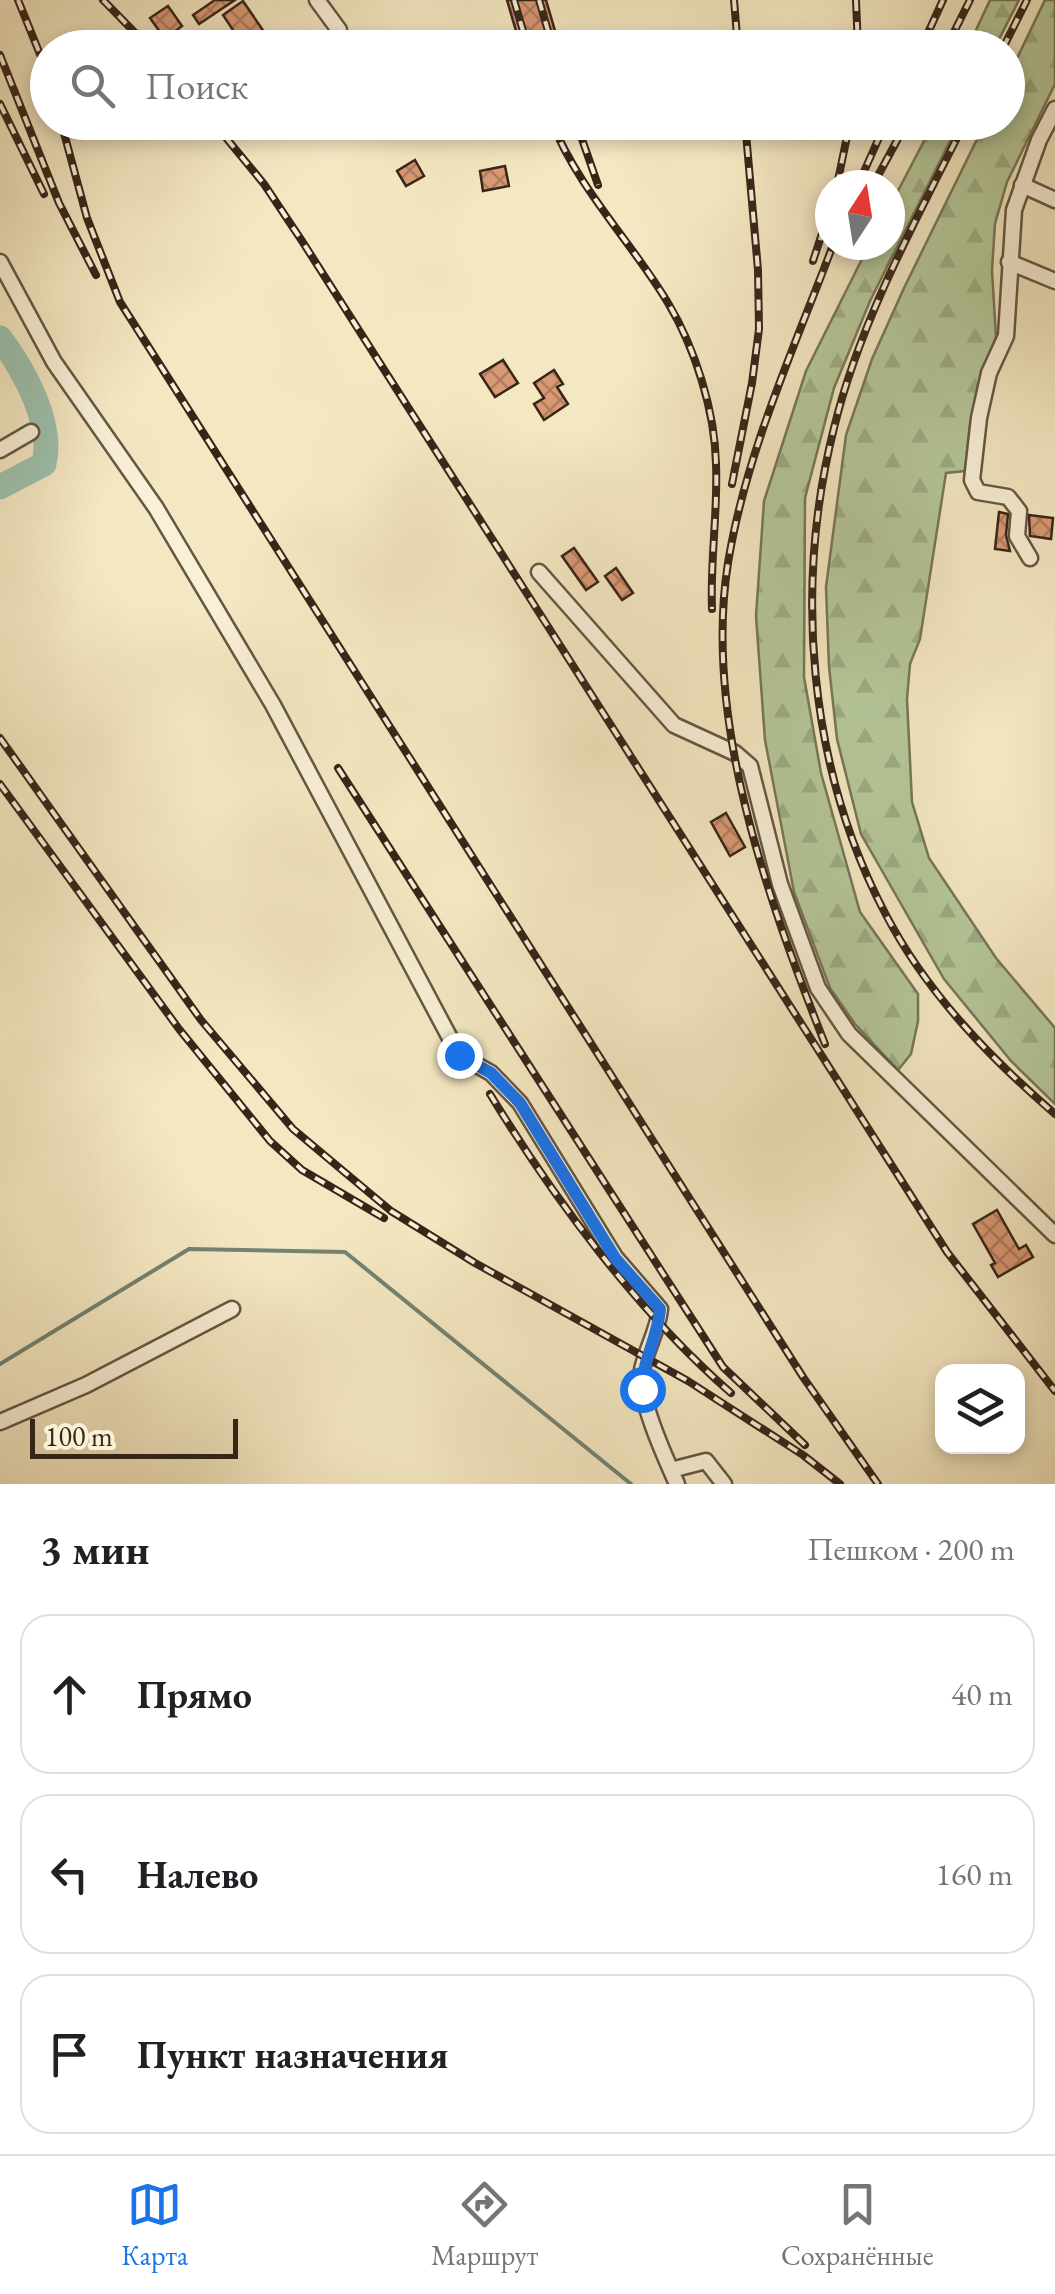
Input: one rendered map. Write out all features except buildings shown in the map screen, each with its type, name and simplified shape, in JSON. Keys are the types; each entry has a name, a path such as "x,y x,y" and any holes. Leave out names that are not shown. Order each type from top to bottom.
{"street":[{"path":"318,0 339,30"},
{"path":"1030,558 1016,536 1019,511 1008,498 978,492 972,480 978,418 989,373 1006,336 1014,210 1055,110"},
{"path":"1022,185 1055,200"},
{"path":"0,262 54,362 156,508 273,706 459,1055 491,1073 520,1103 615,1258 660,1309 658,1328 642,1368 642,1389 674,1477 706,1461 724,1484"},
{"path":"1010,262 1055,281"},
{"path":"0,450 31,432"},
{"path":"540,572 674,725 735,753 750,766 780,884 818,988 849,1034 1055,1236"},
{"path":"0,1422 86,1385 232,1309"}],"green space":[{"path":"990,0 1019,0 1004,30 976,30"},
{"path":"1045,0 1055,0 1055,84 1007,182 995,224 992,270 996,337 970,426 965,471 946,473 907,699 912,802 929,858 996,958 1055,1028 1055,1104 1011,1061 944,979 861,834 837,739 826,587 846,435 872,359 977,140 1025,140 1025,42"},
{"path":"925,140 950,140 905,231 905,177"},
{"path":"862,260 890,260 834,388 805,498 804,677 821,773 860,912 918,994 918,1021 911,1054 898,1070 855,1024 830,988 794,892 765,740 756,616 764,501 806,371"}],"waterway":[{"path":"0,338 35,398 46,448 44,464 0,487"},
{"path":"0,1364 189,1249 345,1252 631,1484"}],"railway":[{"path":"18,0 30,30"},
{"path":"103,0 132,30"},
{"path":"514,0 523,30"},
{"path":"539,0 548,30"},
{"path":"734,0 736,30"},
{"path":"856,0 857,30"},
{"path":"929,30 943,0"},
{"path":"955,30 970,0"},
{"path":"1012,30 1027,0"},
{"path":"0,55 30,130"},
{"path":"0,104 44,194"},
{"path":"34,140 59,203 96,275"},
{"path":"66,140 87,218 120,302 803,1377 878,1484"},
{"path":"228,140 264,184 302,241 947,1252 1055,1391"},
{"path":"560,140 590,192 668,303 702,380 716,464 712,609"},
{"path":"582,140 598,185"},
{"path":"732,484 759,329 747,140"},
{"path":"840,170 846,140"},
{"path":"865,170 878,140"},
{"path":"881,170 897,140"},
{"path":"956,140 874,310 834,428 814,550 812,613 816,675 824,737 839,798 859,857 885,913 939,996 1006,1070 1055,1114"},
{"path":"813,261 815,255"},
{"path":"825,1044 782,930 746,808 725,684 723,623 728,563 747,481 827,260"},
{"path":"0,738 201,1020 293,1129 391,1211 475,1263 688,1381 803,1455 840,1484"},
{"path":"338,768 723,1367 805,1445"},
{"path":"0,784 179,1029 270,1141 302,1170 384,1218"},
{"path":"490,1094 542,1174 600,1252 663,1327 731,1393"}],"route":[{"path":"459,1055 491,1073 520,1103 615,1258 660,1309 658,1328 642,1368 642,1389"}]}
